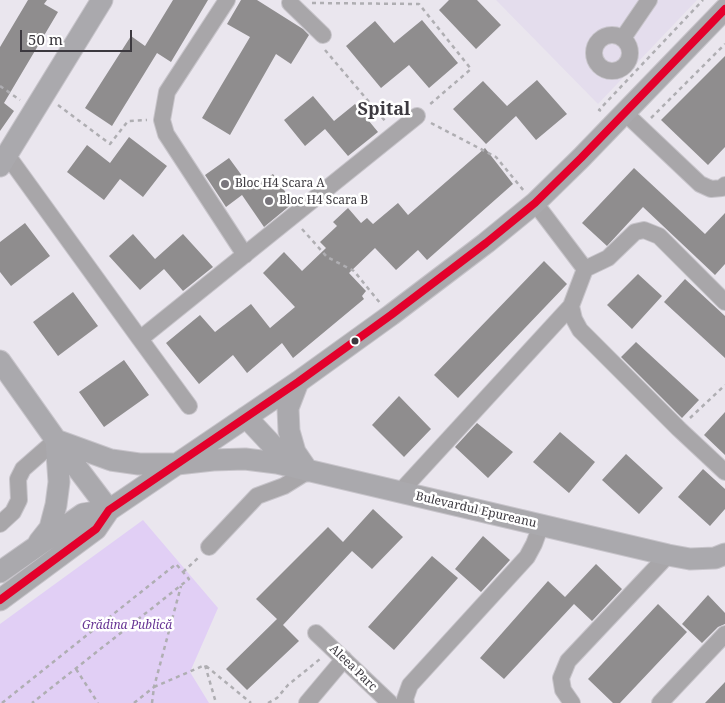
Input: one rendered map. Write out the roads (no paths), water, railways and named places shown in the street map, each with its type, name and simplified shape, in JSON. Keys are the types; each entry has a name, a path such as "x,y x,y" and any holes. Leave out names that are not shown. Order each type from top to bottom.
{"main road":[{"path":"4,160 102,0"},
{"path":"0,600 96,529 109,510 298,382 486,243 534,203 620,119 725,9"},
{"path":"0,361 109,510"},
{"path":"298,382 288,408 289,431 295,452 308,471"},
{"name":"Bulevardul Epureanu","path":"246,417 276,448 308,471 668,555 690,559 715,558 725,554"},
{"path":"56,440 111,460 139,464 245,460 277,463 308,471"},
{"path":"34,548 50,528 56,504 59,482 56,440"},
{"path":"0,572 83,514 109,510"}],"street":[{"path":"227,0 167,92 162,120 166,134 246,255"},
{"path":"623,38 649,0"},
{"path":"289,1 323,35"},
{"path":"140,339 417,116"},
{"path":"620,119 641,128 700,184 711,189 722,188 725,185"},
{"path":"4,160 189,406"},
{"path":"534,203 584,269"},
{"path":"400,492 571,306 584,269 608,258 635,232 644,230 659,236 725,302"},
{"path":"571,306 574,319 580,330 679,429 724,470"},
{"path":"0,524 13,512 19,500 18,479 23,469 56,440"},
{"path":"209,547 257,496 284,486 308,471"},
{"path":"406,703 405,699 410,684 527,557 534,544 540,525"},
{"path":"572,703 563,690 561,678 568,661 668,555"},
{"name":"Aleea Parc","path":"316,633 390,703"},
{"path":"660,703 725,634"},
{"path":"306,703 338,654"}],"place":[{"name":"Bloc H4 Scara A","path":"225,184"},
{"name":"Bloc H4 Scara B","path":"269,201"}],"district":[{"name":"Spital","path":"384,110"}],"park label":[{"name":"Grădina Publică","path":"127,626"}]}
